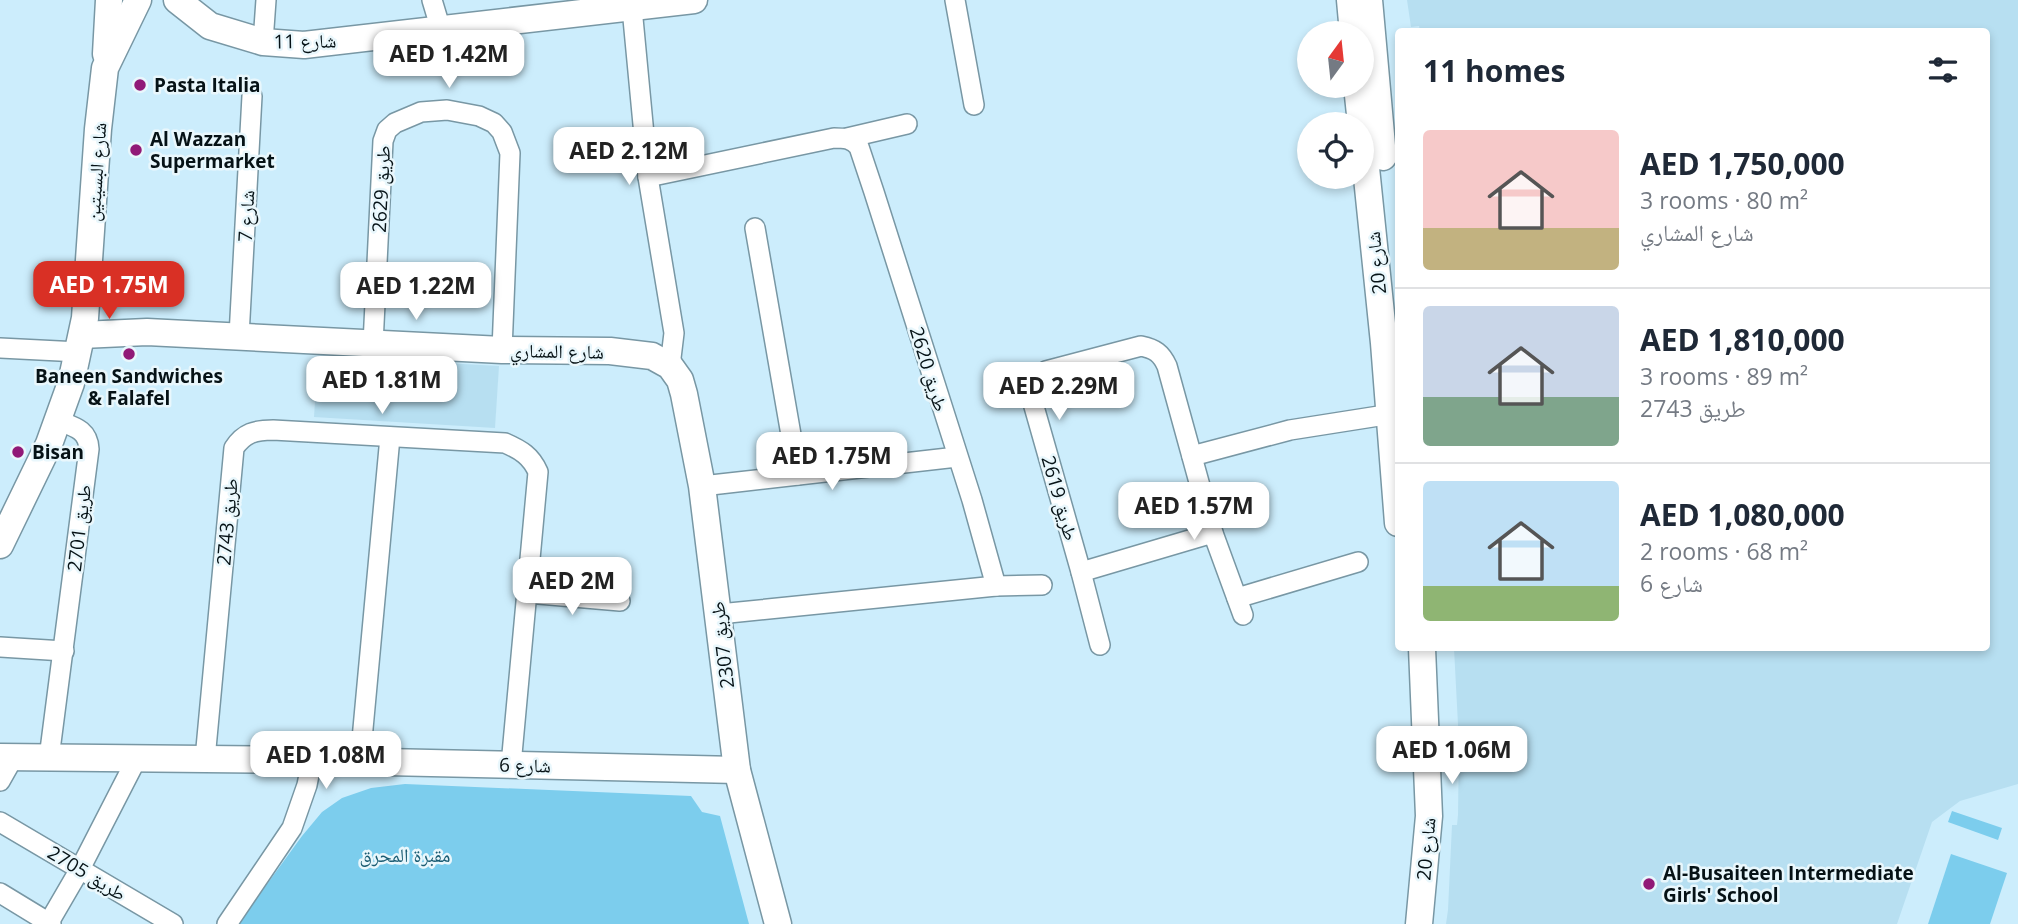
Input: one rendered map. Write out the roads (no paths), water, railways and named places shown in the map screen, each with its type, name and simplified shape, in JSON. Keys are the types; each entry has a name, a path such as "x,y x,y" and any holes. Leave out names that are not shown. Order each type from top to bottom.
{"street":[{"path":"105,68 109,0"},
{"path":"119,0 139,0 173,15 210,26"},
{"name":"شارع البسيتين","path":"1,542 59,421 82,335 105,68 139,0"},
{"name":"شارع 11","path":"177,0 210,26 264,42 304,45 623,6 694,0"},
{"path":"264,42 266,0"},
{"path":"432,0 441,30"},
{"path":"955,0 975,105"},
{"path":"1350,0 1352,21"},
{"name":"شارع 20","path":"1366,112 1369,0"},
{"path":"623,6 674,332 670,366"},
{"name":"شارع 7","path":"239,336 252,96"},
{"name":"طريق 2629","path":"373,344 383,141 387,130 395,123 421,113 447,110 480,116 494,123 502,132 510,153 502,350"},
{"path":"648,177 907,124"},
{"name":"طريق 2620","path":"846,138 859,147 972,500 996,586"},
{"name":"شارع 20","path":"1374,188 1393,335 1395,440"},
{"path":"755,228 798,475"},
{"name":"شارع المشاري","path":"82,335 147,332 502,350 610,351 652,356 670,366"},
{"path":"0,348 82,335"},
{"name":"طريق 2619","path":"1100,645 1031,396 1037,377 1046,372 1141,346 1153,349 1162,356 1213,533 1240,607 1358,562"},
{"name":"طريق 2307","path":"670,366 680,380 684,394 702,486 737,770 778,924"},
{"path":"1192,456 1290,430 1394,413"},
{"name":"طريق 2701","path":"49,758 89,443 80,429 59,421"},
{"name":"طريق 2743","path":"205,759 234,448 248,433 260,430 505,443 525,453 533,461 538,472 511,765"},
{"path":"360,761 390,437"},
{"path":"702,486 957,457"},
{"path":"1081,572 1213,533"},
{"path":"719,614 996,586 1042,584"},
{"path":"527,593 620,601"},
{"path":"0,647 64,652"},
{"name":"شارع 20","path":"1402,924 1411,817 1412,697 1408,651"},
{"name":"شارع 20","path":"1419,924 1429,816 1422,651"},
{"path":"0,781 6,757"},
{"name":"شارع 6","path":"6,757 304,760 737,770"},
{"path":"0,893 49,924 137,758"},
{"path":"227,924 287,837 307,785 304,760"},
{"name":"طريق 2705","path":"0,822 173,924"}],"place":[{"name":"Pasta Italia","path":"140,85"},
{"name":"Al Wazzan Supermarket","path":"136,150"},
{"name":"Baneen Sandwiches & Falafel","path":"129,354"},
{"name":"Bisan","path":"18,452"},
{"name":"Al-Busaiteen Intermediate Girls' School","path":"1649,884"}],"park label":[{"name":"مقبرة المحرق","path":"405,855"}]}
